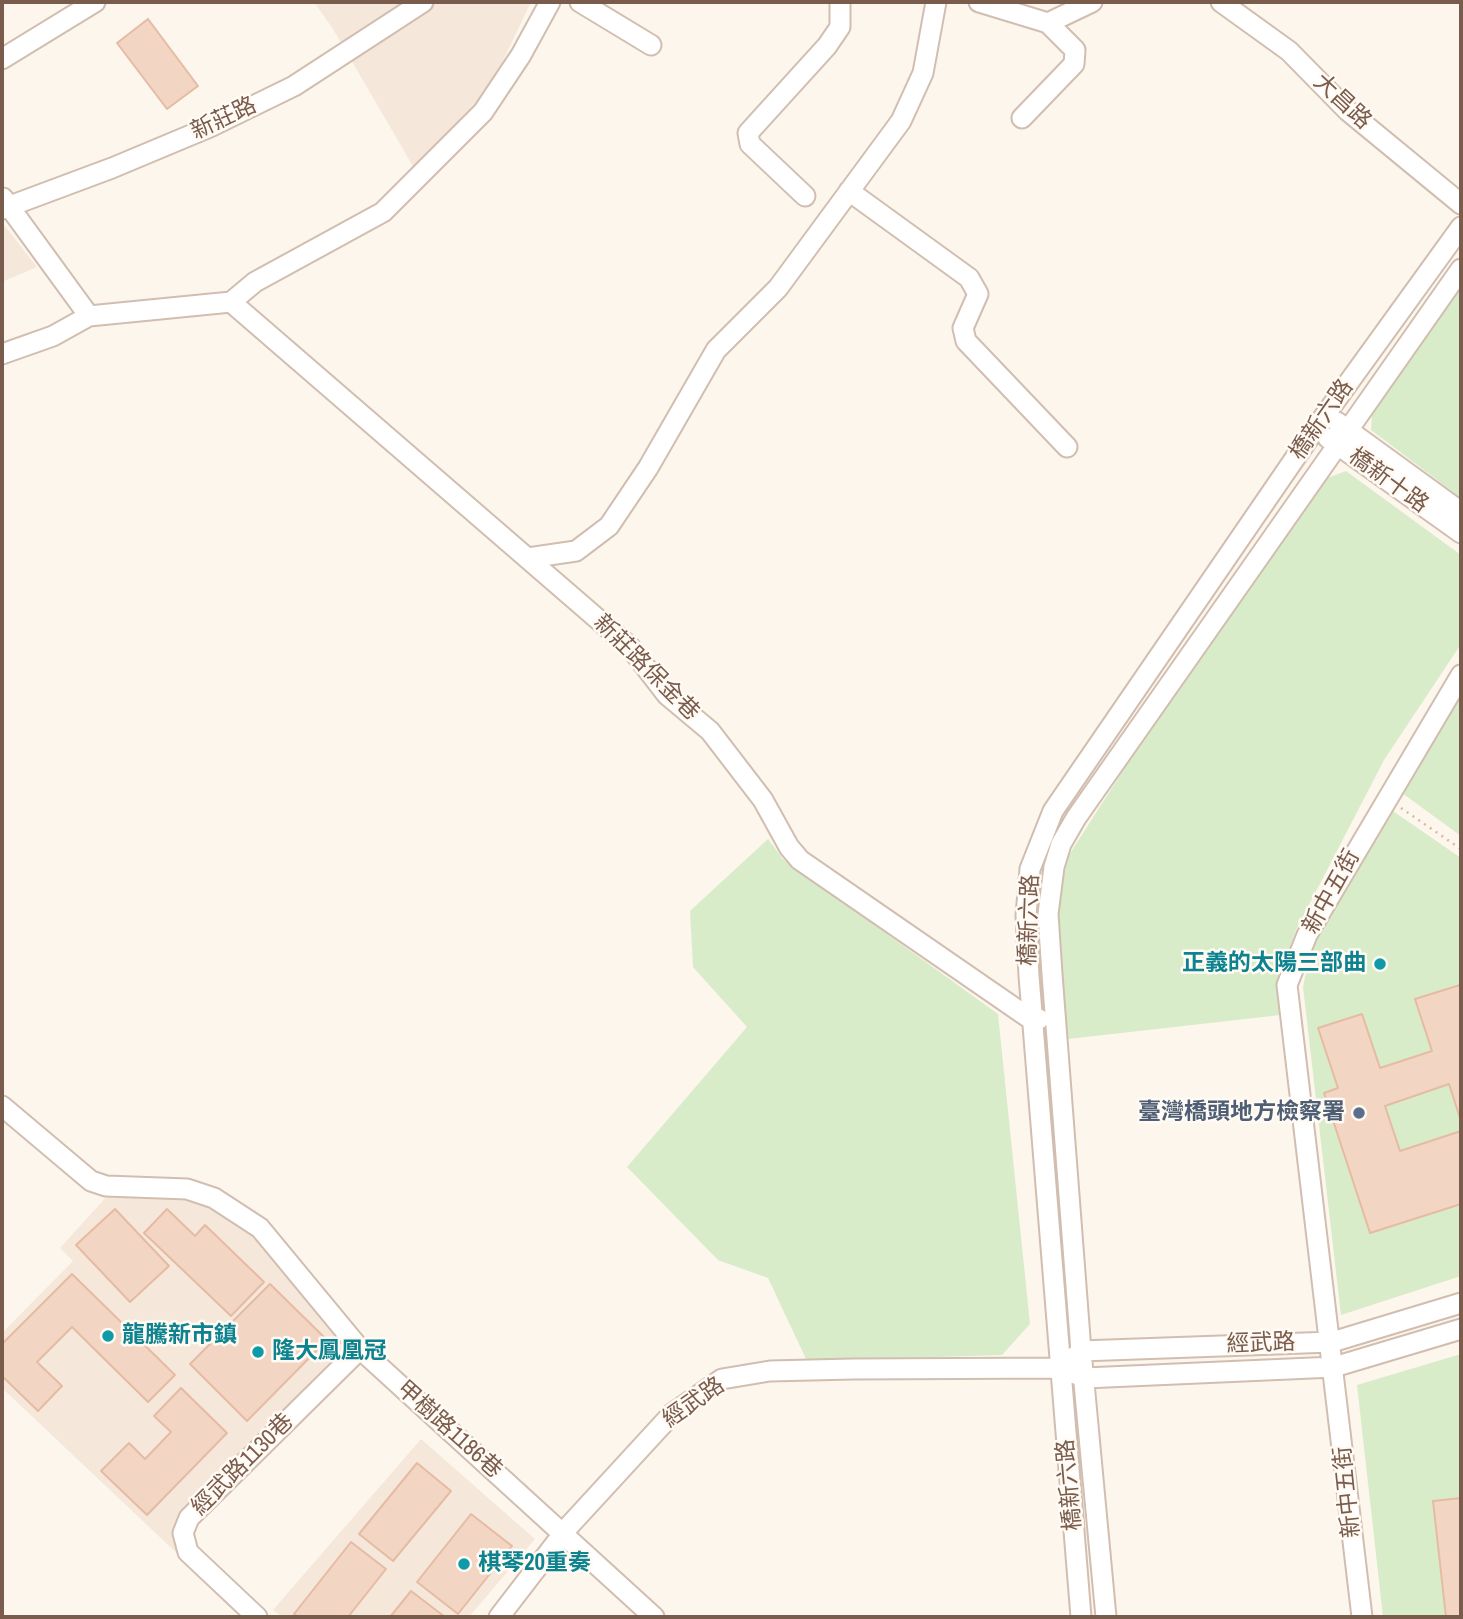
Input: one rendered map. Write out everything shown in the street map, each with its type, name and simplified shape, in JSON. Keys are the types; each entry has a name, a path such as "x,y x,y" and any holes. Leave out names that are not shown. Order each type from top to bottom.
{"street":[{"path":"2,59 95,2"},
{"name":"新莊路","path":"5,204 198,132 295,86 423,2"},
{"path":"2,354 53,336 89,316 231,302 255,282 383,212 483,112 550,2"},
{"path":"580,2 651,45"},
{"path":"806,196 750,144 748,133 827,46 839,27 840,2"},
{"path":"528,558 576,551 609,526 648,468 716,350 778,288 901,121 915,95 926,61 936,2"},
{"path":"979,2 1048,23 1075,50 1074,64 1023,118"},
{"path":"1048,23 1092,2"},
{"name":"大昌路","path":"1222,2 1289,51 1348,111 1461,204"},
{"path":"849,191 969,278 978,293 963,328 966,341 1067,447"},
{"path":"5,204 89,316"},
{"name":"橋新六路","path":"1081,1617 1032,1020 1026,893 1030,869 1053,811 1321,422 1461,227"},
{"name":"橋新六路","path":"1105,1617 1081,1351 1048,914 1049,893 1061,844 1076,818 1461,269"},
{"name":"新莊路保金巷","path":"231,302 630,647 667,695 710,731 763,800 789,847 800,860 1032,1020"},
{"name":"橋新十路","path":"1321,422 1461,512"},
{"name":"橋新十路","path":"1342,436 1461,533"},
{"name":"新中五街","path":"1362,1617 1332,1342 1287,985 1307,935 1461,675"},
{"path":"1032,1020 1056,1017"},
{"name":"甲樹路1186巷","path":"2,1106 91,1181 106,1186 187,1189 214,1198 260,1228 360,1349 654,1617"},
{"name":"經武路","path":"1081,1351 1332,1342 1461,1303"},
{"name":"經武路","path":"499,1617 563,1534 672,1414 722,1379 770,1371 1061,1368 1085,1378 1334,1367 1461,1329"},
{"name":"經武路1130巷","path":"257,1617 188,1552 183,1534 189,1517 360,1349"},
{"path":"1061,1368 1081,1351"}],"path":[{"path":"1386,798 1461,849"}],"shaded area":[{"path":"314,2 531,2 491,86 414,168 333,29"},
{"path":"2,222 37,267 2,282"},
{"path":"108,1195 199,1199 255,1236 341,1340 341,1350 260,1439 176,1524 175,1537 184,1560 2,1388 2,1333 73,1261 60,1248"},
{"name":"棋琴20重奏","path":"421,1439 535,1539 469,1617 282,1617 273,1610"}],"green space":[{"path":"1461,285 1461,498 1371,430 1372,412"},
{"path":"1346,471 1461,555 1461,644 1384,760 1296,930 1277,984 1281,1015 1068,1039 1058,946 1058,900 1069,855 1202,647 1327,478"},
{"path":"1461,696 1461,836 1402,793"},
{"path":"1390,809 1461,858 1461,1276 1341,1315 1303,987 1312,943"},
{"path":"768,839 783,859 998,1014 1030,1324 1002,1355 807,1361 768,1278 718,1260 627,1167 747,1027 693,967 690,911"},
{"path":"1461,1354 1461,1617 1383,1617 1357,1385"}],"building":[{"path":"148,19 198,86 167,109 117,43"},
{"name":"臺灣橋頭地方檢察署","path":"1460,985 1461,1121 1449,1084 1385,1106 1400,1151 1461,1131 1461,1204 1370,1233 1324,1093 1338,1088 1318,1028 1362,1014 1380,1068 1432,1051 1415,999"},
{"path":"115,1209 169,1266 130,1302 76,1245"},
{"name":"隆大鳳凰冠","path":"167,1209 195,1236 205,1225 264,1282 231,1316 144,1233"},
{"name":"龍騰新市鎮","path":"72,1274 175,1375 148,1402 72,1327 37,1362 62,1386 38,1411 2,1376 2,1344"},
{"name":"隆大鳳凰冠","path":"270,1284 327,1340 247,1421 190,1364"},
{"name":"龍騰新市鎮","path":"181,1388 227,1433 147,1515 101,1471 129,1443 145,1459 171,1432 154,1416"},
{"name":"棋琴20重奏","path":"417,1463 451,1491 393,1561 359,1534"},
{"path":"1461,1498 1461,1617 1446,1617 1433,1501"},
{"name":"棋琴20重奏","path":"471,1514 512,1546 458,1614 417,1582"},
{"path":"351,1542 386,1569 348,1617 298,1617 294,1614"},
{"name":"棋琴20重奏","path":"411,1591 445,1617 390,1617"}],"place":[{"name":"正義的太陽三部曲","path":"1380,964"},
{"name":"臺灣橋頭地方檢察署","path":"1359,1113"},
{"name":"龍騰新市鎮","path":"108,1336"},
{"name":"隆大鳳凰冠","path":"258,1352"},
{"name":"棋琴20重奏","path":"464,1564"}]}
